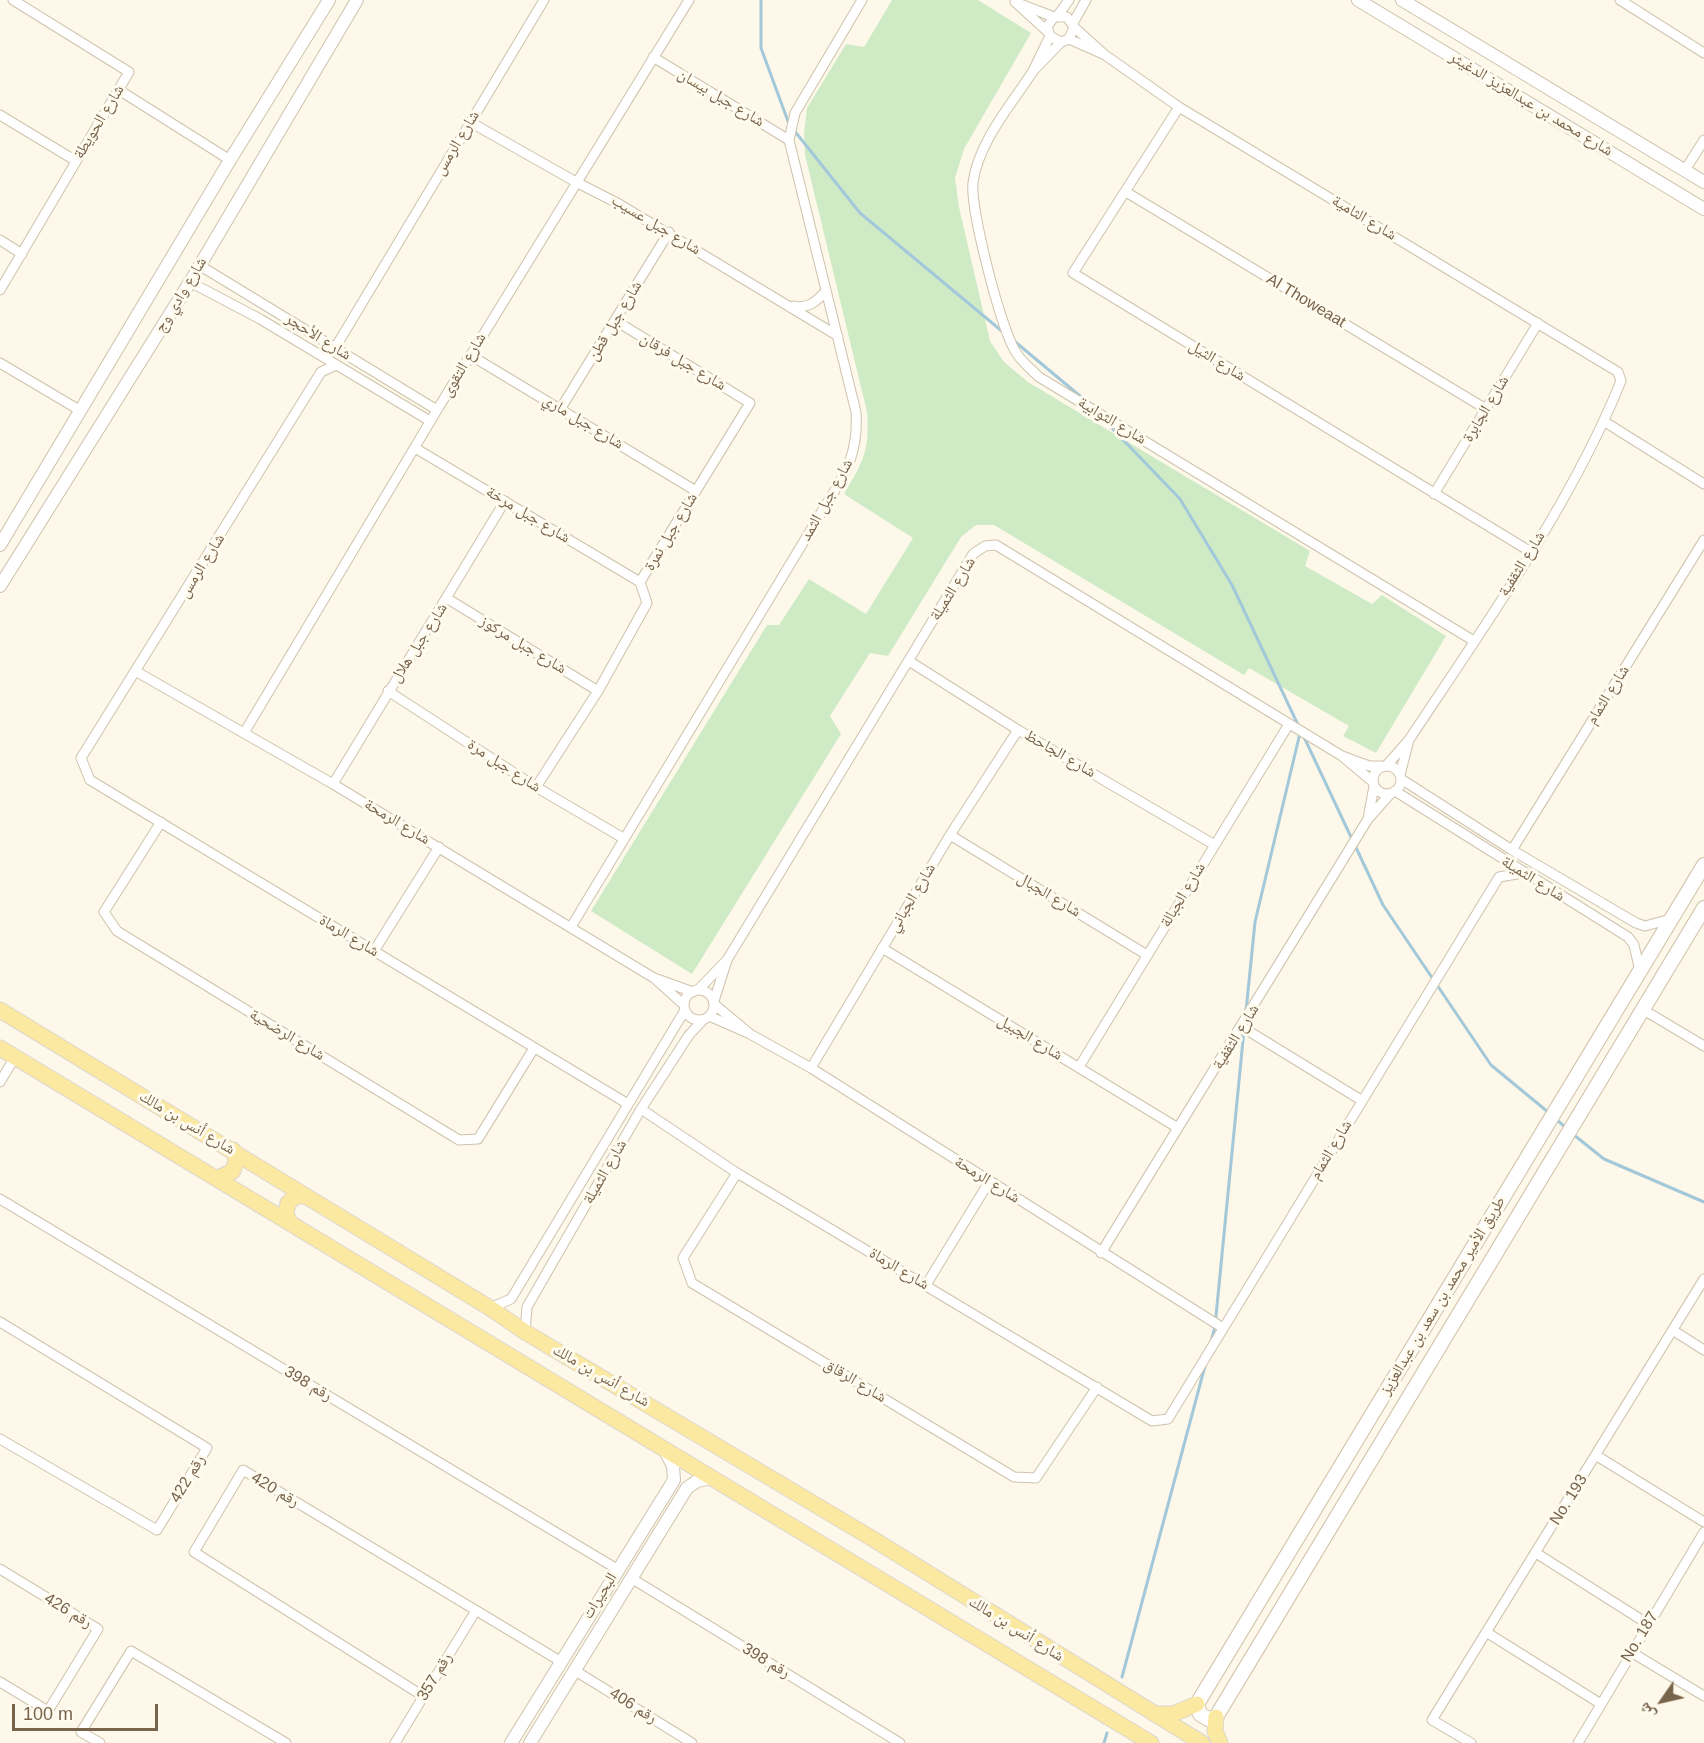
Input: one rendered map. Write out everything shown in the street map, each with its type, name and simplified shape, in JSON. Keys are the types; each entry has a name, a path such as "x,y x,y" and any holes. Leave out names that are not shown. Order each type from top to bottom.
{"main road":[{"name":"طريق الأمير محمد بن سعد بن عبدالعزيز","path":"1197,1704 1704,865"},
{"name":"طريق الأمير محمد بن سعد بن عبدالعزيز","path":"1216,1717 1704,908"},
{"name":"شارع أنس بن مالك","path":"0,1010 233,1150 490,1308 525,1332 873,1539 1202,1743"},
{"name":"شارع أنس بن مالك","path":"0,1048 1138,1738 1151,1743"},
{"path":"218,1179 233,1172 236,1160 233,1150"},
{"path":"290,1223 286,1214 288,1203 296,1196 306,1196"},
{"path":"1152,1714 1173,1714 1197,1704 1200,1714 1208,1719 1216,1717 1215,1731 1220,1743"}],"street":[{"name":"شارع الحويطة","path":"0,290 129,72 13,0"},
{"name":"شارع وادي وج","path":"2,539 329,0"},
{"name":"شارع وادي وج","path":"0,586 190,282 357,0"},
{"name":"شارع الرمس","path":"335,348 544,0"},
{"name":"شارع التقوى","path":"244,733 470,355 689,0"},
{"name":"شارع جبل الثمد","path":"571,927 850,464 858,438 856,412 789,140 795,113 862,0"},
{"path":"1033,71 1065,40 1086,0"},
{"name":"شارع محمد بن عبدالعزيز الدغيثر","path":"1358,0 1704,209"},
{"name":"شارع محمد بن عبدالعزيز الدغيثر","path":"1403,0 1704,182"},
{"path":"1620,0 1704,53"},
{"path":"1013,1 1056,16 1067,17 1105,55"},
{"path":"1013,1 1049,34 1105,55"},
{"path":"1033,71 1049,34 1048,23 1068,1"},
{"path":"1451,56 1464,37"},
{"name":"شارع الثامية","path":"1105,55 1179,107 1618,372 1622,381"},
{"name":"شارع جبل بيسان","path":"653,57 789,140"},
{"name":"شارع الثوابية","path":"1033,71 984,148 973,183 974,216 1004,328 1016,354 1039,377 1474,641"},
{"path":"119,90 230,160"},
{"name":"شارع الثيل","path":"1179,107 1073,273 1531,552"},
{"path":"0,115 76,161"},
{"name":"شارع جبل عسيب","path":"470,122 669,232 838,336"},
{"path":"1685,170 1704,140"},
{"name":"Al Thoweaat","path":"1126,192 1486,409"},
{"name":"شارع جبل قطن","path":"561,408 669,232"},
{"path":"0,240 22,254"},
{"name":"شارع الأحجر","path":"199,265 437,410"},
{"name":"شارع الأحجر","path":"190,282 260,319 430,421"},
{"path":"788,305 801,308 815,303 826,291"},
{"path":"260,319 268,306"},
{"name":"شارع جبل فرقان","path":"616,321 750,403"},
{"name":"شارع الجابرة","path":"1434,494 1538,323"},
{"path":"318,355 321,372 336,365"},
{"name":"شارع جبل ماري","path":"470,355 696,491"},
{"path":"0,363 81,411"},
{"name":"شارع الرمس","path":"81,759 321,372"},
{"name":"شارع الثقفية","path":"1409,740 1531,552 1605,422 1622,381"},
{"name":"شارع جبل نمرة","path":"536,786 598,691 647,603 640,582 750,403"},
{"path":"1605,422 1704,484"},
{"name":"شارع جبل مرخة","path":"415,448 640,582"},
{"name":"شارع جبل هلال","path":"333,784 388,691 448,599 505,501"},
{"name":"شارع الثمام","path":"1512,850 1704,540"},
{"name":"شارع الثميلة","path":"727,960 973,554 985,546 996,545 1342,756"},
{"name":"شارع جبل مركوز","path":"448,599 598,691"},
{"name":"شارع الجاحظ","path":"909,661 1018,730 1213,844"},
{"name":"شارع الرمحة","path":"137,672 333,784 654,978"},
{"name":"شارع جبل مرة","path":"388,691 536,786 623,838"},
{"name":"شارع الجبالة","path":"1079,1067 1213,844 1289,724"},
{"name":"شارع الجباني","path":"811,1068 950,835 1018,730"},
{"path":"1368,819 1375,772 1409,740"},
{"path":"1368,819 1393,792 1400,777 1409,740"},
{"path":"1342,756 1369,766 1395,768 1400,777"},
{"path":"1342,756 1382,793 1393,792"},
{"name":"شارع الرماة","path":"81,759 90,780 628,1104"},
{"name":"شارع الثميلة","path":"1400,777 1512,850 1636,923 1645,926 1671,919"},
{"name":"شارع الثميلة","path":"1393,792 1408,798 1496,856 1628,937 1634,945 1640,971"},
{"name":"شارع الثقفية","path":"1101,1253 1368,819"},
{"name":"شارع الرضحية","path":"160,822 104,912 117,931 459,1140 478,1139 534,1048"},
{"name":"شارع الجبال","path":"950,835 1147,955"},
{"path":"374,951 439,848"},
{"path":"1496,856 1499,877 1523,873"},
{"name":"شارع الثمام","path":"1161,1420 1168,1419 1499,877"},
{"name":"شارع الجبيل","path":"882,948 1178,1128"},
{"path":"684,1007 687,996 727,960"},
{"path":"706,1018 714,1003 727,960"},
{"path":"654,978 709,993 714,1003 750,1034"},
{"path":"654,978 684,1007 691,1018 706,1018 750,1034"},
{"name":"شارع الثميلة","path":"490,1308 511,1299 684,1007"},
{"path":"1642,1009 1704,1046"},
{"name":"شارع الثميلة","path":"525,1332 527,1307 641,1109 689,1035 706,1018"},
{"path":"1242,1027 1361,1100"},
{"name":"شارع الرمحة","path":"750,1034 811,1068 1223,1328"},
{"path":"0,1082 15,1057"},
{"name":"شارع الرماة","path":"641,1109 738,1173 1152,1421 1161,1420"},
{"name":"شارع الرقاق","path":"738,1173 683,1258 692,1282 1014,1477 1036,1478 1097,1387"},
{"path":"926,1285 989,1182"},
{"name":"رقم 398","path":"0,1199 616,1569"},
{"name":"No. 193","path":"1471,1743 1432,1720 1704,1280"},
{"name":"رقم 422","path":"0,1322 207,1448 158,1530 0,1439"},
{"path":"1674,1331 1704,1350"},
{"name":"البحيرات","path":"511,1743 616,1569 674,1480 673,1466 664,1449"},
{"path":"1597,1455 1704,1522"},
{"name":"رقم 420","path":"423,1696 194,1552 243,1470 475,1612 560,1661"},
{"name":"البحيرات","path":"530,1743 687,1488 698,1481 712,1479"},
{"path":"662,1498 671,1494 674,1497 674,1509"},
{"name":"No. 187","path":"1578,1743 1704,1532"},
{"path":"1536,1554 1648,1624"},
{"name":"رقم 426","path":"0,1569 98,1629 48,1711 0,1682"},
{"name":"رقم 398","path":"631,1578 900,1743"},
{"name":"رقم 357","path":"395,1743 475,1612"},
{"path":"1486,1632 1601,1704"},
{"path":"100,1743 81,1732 131,1651 286,1743"},
{"path":"1631,1652 1704,1696"},
{"name":"رقم 406","path":"574,1670 692,1743"}],"green space":[{"path":"892,0 978,0 1031,33 964,149 955,178 959,207 990,341 1004,362 1028,382 1310,551 1305,566 1372,604 1382,595 1446,636 1376,753 1343,736 1349,726 1249,668 1244,675 994,525 976,525 961,537 888,656 870,653 830,716 841,734 692,974 591,911 767,625 779,625 809,579 866,614 913,538 844,494 864,455 868,425 867,412 805,155 804,134 807,108 846,44 864,47"}],"waterway":[{"path":"761,0 761,48 789,124"},
{"path":"793,129 860,213 1003,332"},
{"path":"1013,340 1086,401"},
{"path":"1107,423 1180,499 1232,585 1299,727"},
{"path":"1246,1011 1255,922 1300,733"},
{"path":"1303,735 1383,905 1491,1065 1548,1112"},
{"path":"1211,1342 1215,1326 1244,1030"},
{"path":"1557,1120 1565,1127"},
{"path":"1574,1135 1604,1159 1704,1202"},
{"path":"1122,1677 1205,1366"},
{"path":"1104,1743 1107,1733"}]}
